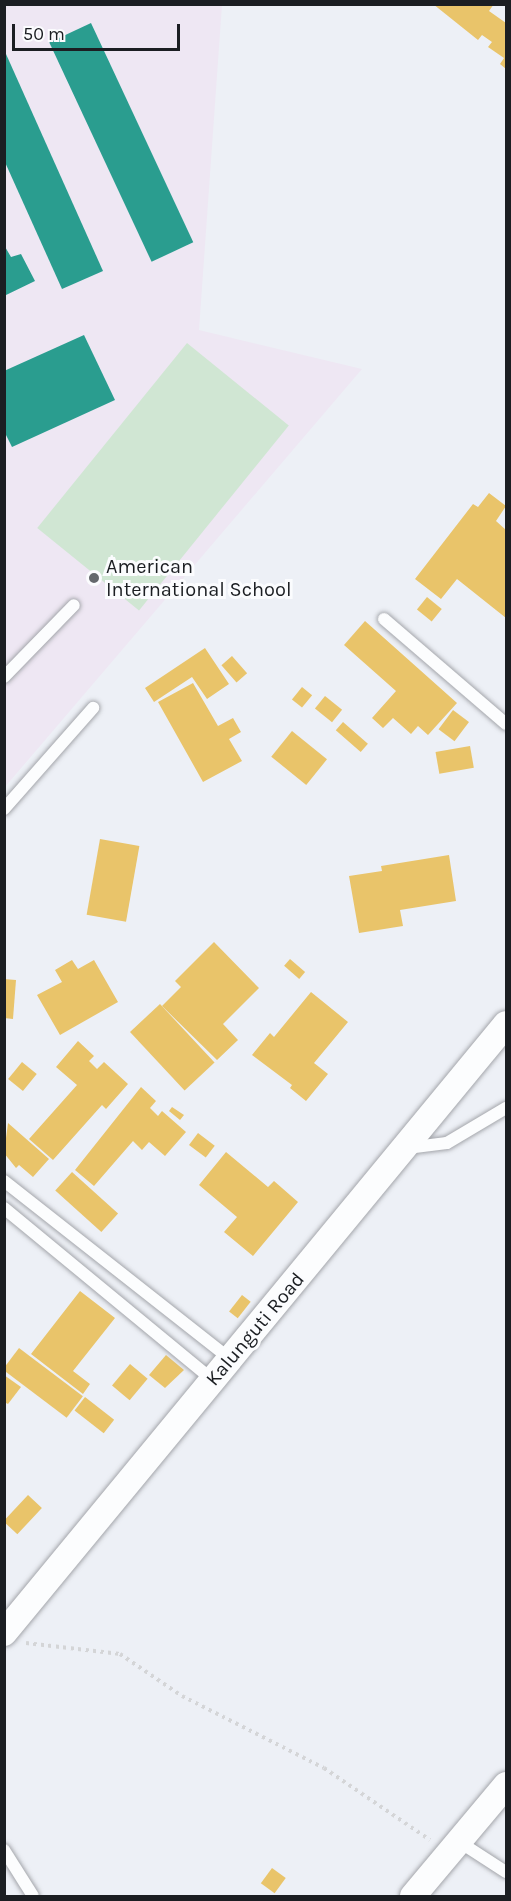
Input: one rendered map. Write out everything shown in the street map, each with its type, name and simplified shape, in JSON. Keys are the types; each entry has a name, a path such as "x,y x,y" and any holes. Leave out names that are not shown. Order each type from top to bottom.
{"street":[{"name":"Kalunguti Road","path":"9,1637 230,1359 507,1024"},
{"path":"413,1896 507,1785"}],"lane":[{"path":"4,677 74,605"},
{"path":"384,619 507,724"},
{"path":"4,809 93,708"},
{"path":"404,1148 447,1143 507,1108"},
{"path":"4,1181 230,1359"},
{"path":"4,1208 213,1380"},
{"path":"453,1846 507,1872"},
{"path":"4,1850 33,1896"}],"path":[{"path":"9,1637 120,1653 182,1696 324,1768 453,1846"}],"shaded area":[{"name":"American International School","path":"5,5 222,5 199,330 362,369 5,787"}],"green space":[{"path":"187,343 289,425 139,610 37,528"}],"building: Homes":[{"path":"433,4 494,4 489,11 506,23 506,69 500,64 504,58 488,47 492,42 482,35 478,40"},
{"path":"489,493 506,506 496,521 506,530 506,618 457,579 441,599 415,579 473,504 478,507"},
{"path":"427,597 442,609 432,621 417,609"},
{"path":"365,621 457,703 428,735 418,726 411,734 393,718 383,728 372,718 396,691 344,645"},
{"path":"205,648 229,684 207,699 192,677 154,702 145,688"},
{"path":"232,656 247,673 237,683 221,665"},
{"path":"193,683 218,726 233,718 241,732 229,739 242,761 203,782 158,702"},
{"path":"302,687 312,695 302,708 292,699"},
{"path":"325,696 342,710 332,722 315,708"},
{"path":"453,710 469,722 455,741 439,729"},
{"path":"343,722 368,744 361,752 336,730"},
{"path":"292,731 327,759 306,785 271,757"},
{"path":"470,746 474,768 439,774 436,752"},
{"path":"100,839 139,846 126,922 87,915"},
{"path":"449,855 456,901 400,910 403,926 359,933 349,876 382,871 381,866"},
{"path":"214,942 259,988 223,1024 238,1040 217,1060 162,1006 181,987 175,981"},
{"path":"290,959 305,972 299,979 284,966"},
{"path":"72,960 78,969 94,960 118,1002 60,1035 37,995 62,982 55,970"},
{"path":"4,979 16,980 13,1019 4,1018"},
{"path":"311,992 348,1022 314,1063 328,1074 306,1101 290,1088 292,1085 252,1055 270,1033 274,1037"},
{"path":"160,1004 215,1063 185,1090 130,1032"},
{"path":"78,1041 94,1056 89,1061 97,1069 104,1062 128,1084 106,1109 102,1105 53,1160 29,1139 77,1085 56,1067"},
{"path":"22,1062 37,1074 23,1091 8,1079"},
{"path":"141,1087 156,1101 150,1108 158,1116 162,1111 186,1132 165,1156 149,1142 142,1150 133,1141 94,1186 75,1170"},
{"path":"172,1107 184,1115 180,1120 169,1111"},
{"path":"8,1123 49,1159 33,1177 19,1165 16,1168 4,1153"},
{"path":"198,1133 215,1146 206,1158 189,1145"},
{"path":"226,1152 268,1187 274,1181 298,1202 253,1256 224,1232 237,1217 199,1185"},
{"path":"72,1172 118,1213 101,1232 55,1191"},
{"path":"80,1291 115,1318 73,1371 90,1384 83,1394 31,1354"},
{"path":"242,1295 251,1302 238,1318 229,1312"},
{"path":"19,1348 83,1396 67,1418 4,1371"},
{"path":"166,1355 184,1370 165,1388 149,1375"},
{"path":"130,1364 148,1379 130,1400 112,1385"},
{"path":"4,1375 21,1387 8,1404 4,1402"},
{"path":"85,1397 114,1420 104,1433 75,1410"},
{"path":"28,1495 42,1508 17,1534 4,1521"},
{"path":"272,1868 286,1878 275,1893 261,1883"}],"building: Schools":[{"path":"91,23 193,242 152,262 49,42"},
{"path":"6,54 103,271 62,289 4,160"},
{"path":"4,245 11,257 21,254 35,281 4,296"},
{"path":"84,335 115,400 12,447 4,431 4,371"}],"place":[{"name":"American International School","path":"94,578"}]}
